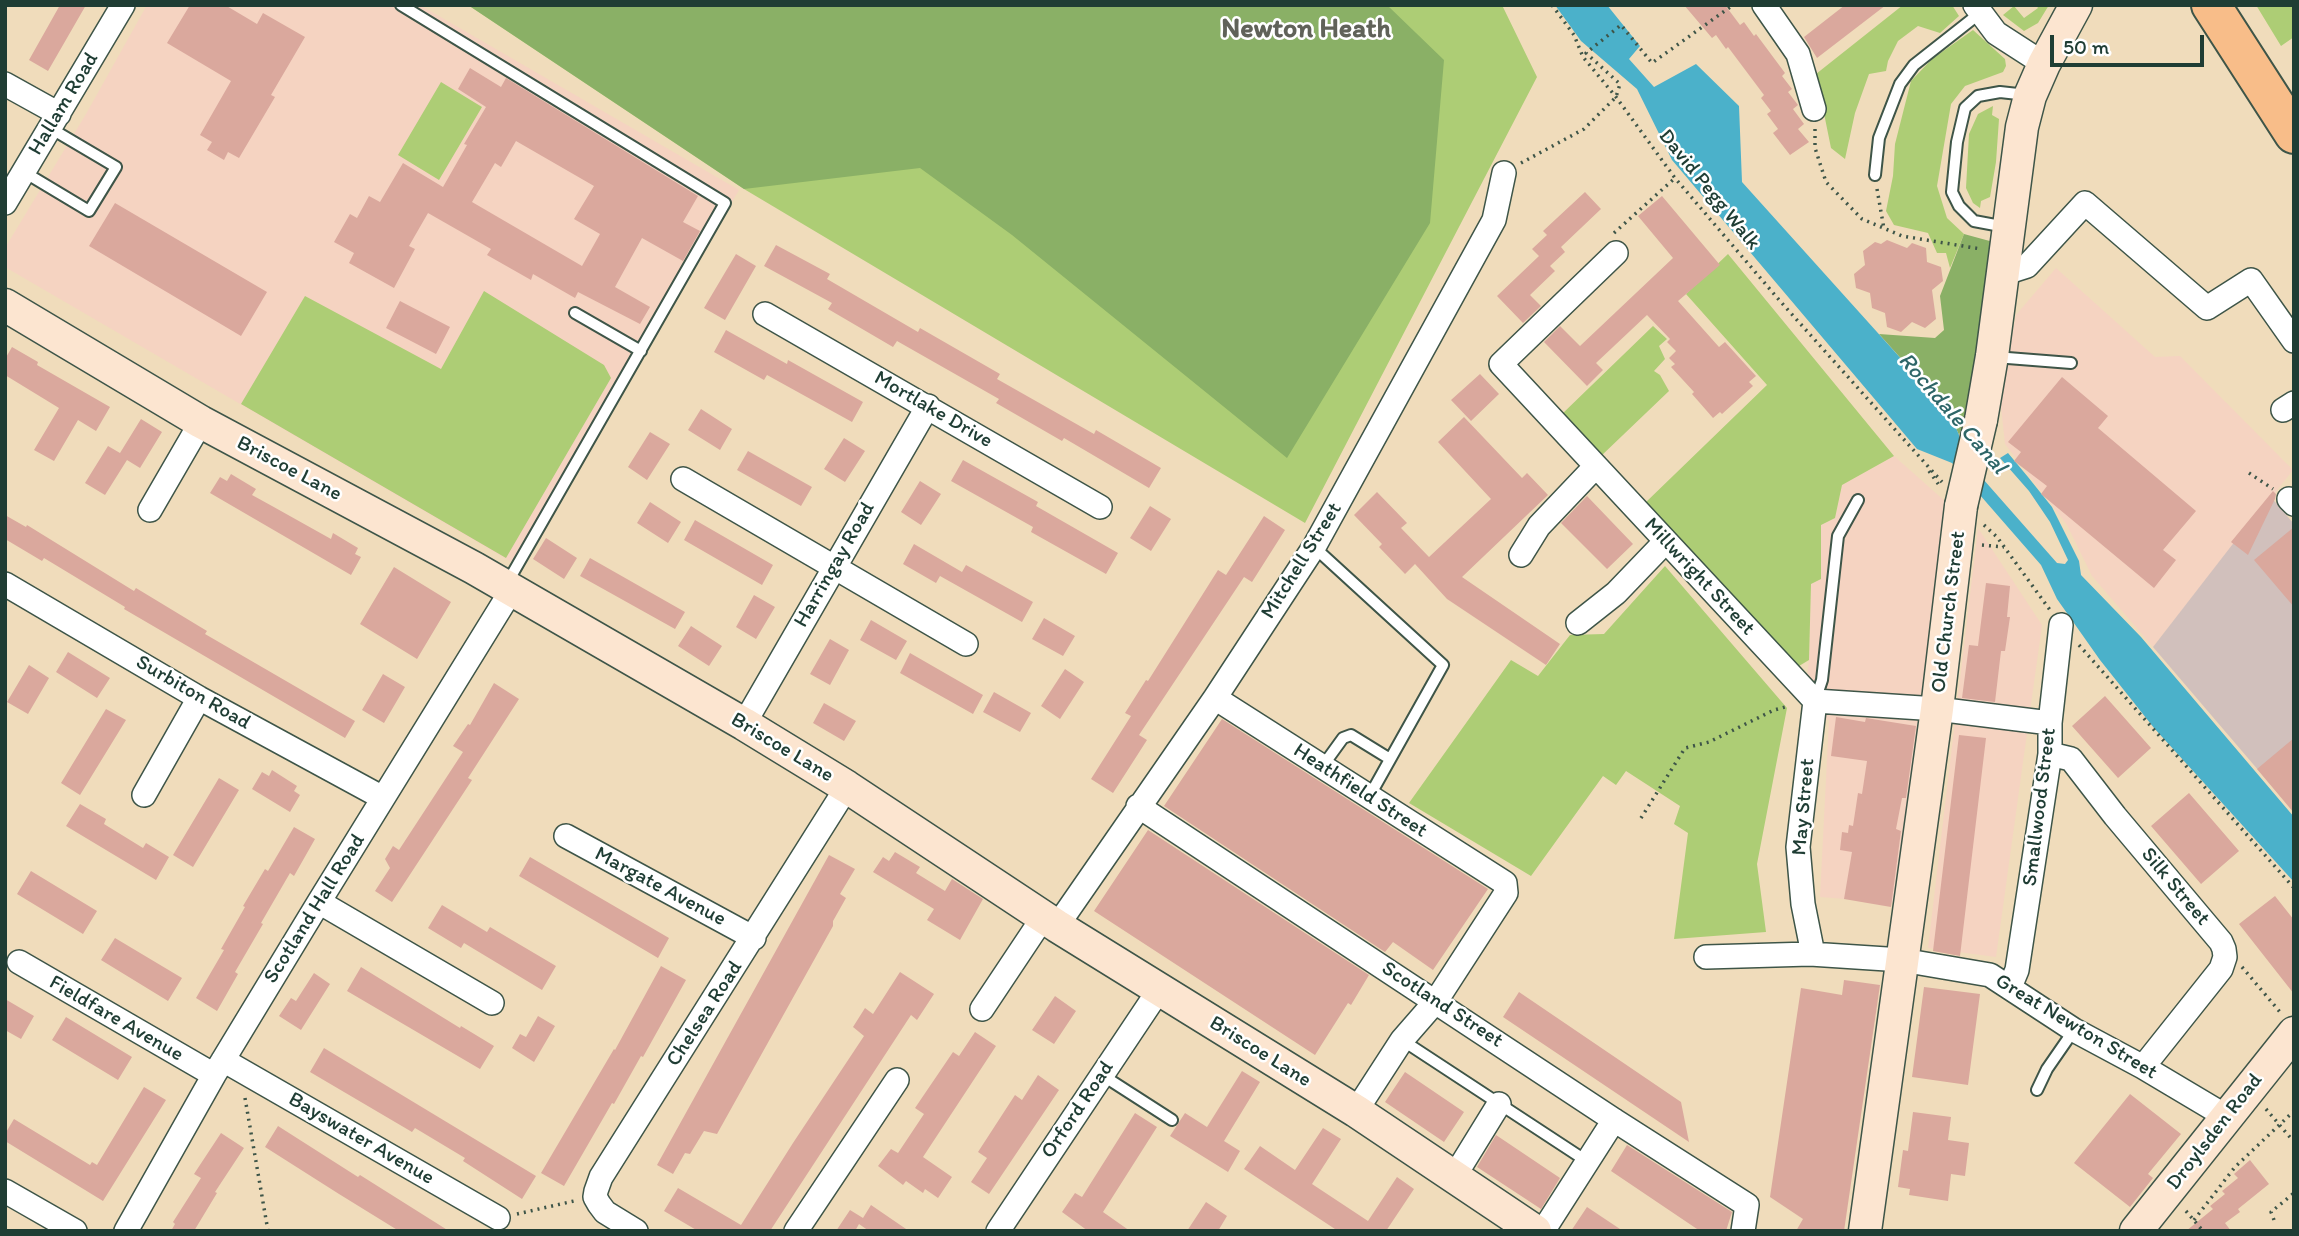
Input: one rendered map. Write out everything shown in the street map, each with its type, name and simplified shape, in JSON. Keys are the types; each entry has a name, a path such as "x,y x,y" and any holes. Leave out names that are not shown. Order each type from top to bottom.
{"highway":[{"path":"2211,5 2294,134"}],"street":[{"name":"Hallam Road","path":"5,203 123,5"},
{"path":"1764,5 1798,54 1814,109"},
{"name":"Old Church Street","path":"1865,1231 1937,709 1956,498 1981,420 2022,127 2030,96 2043,64 2076,5"},
{"path":"1977,9 1996,33 2043,64"},
{"path":"5,84 54,121"},
{"name":"Mitchell Street","path":"982,1009 1138,806 1215,698 1314,547 1494,220 1504,173"},
{"path":"2005,251 2027,266 2085,202 2207,308 2250,280 2294,341"},
{"name":"Millwright Street","path":"1616,253 1501,363 1810,695"},
{"name":"Briscoe Lane","path":"5,306 201,422 474,568 744,724 848,788 1159,990 1356,1111 1535,1231"},
{"name":"Mortlake Drive","path":"765,314 1100,508"},
{"name":"Harringay Road","path":"744,724 928,407"},
{"path":"150,510 201,422"},
{"path":"1521,555 1539,526 1596,466"},
{"path":"683,479 966,644"},
{"path":"1578,623 1616,593 1666,541"},
{"name":"Surbiton Road","path":"6,586 199,698 383,798"},
{"name":"Scotland Hall Road","path":"126,1231 218,1067 508,589"},
{"name":"Smallwood Street","path":"2010,987 2017,970 2050,754 2050,723 2061,625"},
{"path":"1810,695 2050,723"},
{"name":"May Street","path":"1810,695 1798,847 1803,904 1813,954"},
{"path":"144,795 199,698"},
{"name":"Heathfield Street","path":"1215,698 1505,883 1506,893 1436,1001"},
{"name":"Silk Street","path":"2050,754 2071,759 2115,816 2221,942 2225,957"},
{"name":"Chelsea Road","path":"595,1197 601,1177 848,788"},
{"name":"Scotland Street","path":"1138,806 1747,1205 1742,1231"},
{"name":"Margate Avenue","path":"566,836 754,938"},
{"path":"318,902 492,1003"},
{"name":"Great Newton Street","path":"1706,957 1813,954 1902,960 1990,975 2074,1030 2227,1117"},
{"path":"2143,1067 2221,969 2225,957"},
{"name":"Fieldfare Avenue","path":"19,962 218,1067"},
{"name":"Orford Road","path":"1008,1227 1102,1075 1159,990"},
{"path":"1356,1111 1402,1040 1436,1001"},
{"name":"Droylsden Road","path":"2136,1231 2249,1089 2290,1026"},
{"name":"Bayswater Avenue","path":"218,1067 244,1071 498,1218"},
{"path":"796,1231 897,1080"},
{"path":"1454,1177 1499,1104"},
{"path":"1543,1231 1614,1120"},
{"path":"5,1191 75,1231"},
{"path":"595,1197 605,1212 636,1231"}],"lane":[{"path":"401,5 725,203 508,589"},
{"path":"1875,175 1879,138 1900,84 1914,65 1977,9"},
{"path":"2005,251 1959,206 1952,192 1957,142 1965,107 1978,96 2000,92 2030,96"},
{"path":"24,172 89,211 116,167 54,121"},
{"path":"575,313 641,351"},
{"path":"1992,356 2071,363"},
{"path":"1810,695 1822,680 1838,536 1858,500"},
{"path":"1314,547 1443,665 1368,797"},
{"path":"1322,767 1343,738 1351,735 1390,759"},
{"path":"2037,1090 2047,1069 2074,1030"},
{"path":"1402,1040 1588,1162"},
{"path":"1102,1075 1172,1120"}],"path":[{"name":"David Pegg Walk","path":"1552,5 1574,35 1583,57 1675,178 1780,301 1956,498"},
{"path":"1504,173 1584,129 1616,97 1620,84 1586,53 1621,25 1652,63 1733,5"},
{"path":"1814,109 1815,148 1826,182 1862,219 1902,236 2005,251"},
{"path":"1875,175 1884,229"},
{"path":"1616,253 1610,236 1675,178"},
{"path":"2249,473 2292,501"},
{"path":"1997,537 2061,625 2294,888"},
{"path":"1641,818 1685,748 1709,742 1810,695"},
{"path":"2225,957 2246,970 2290,1026"},
{"path":"244,1071 242,1077 268,1231"},
{"path":"2249,1089 2294,1143"},
{"path":"2194,1220 2235,1167 2294,1111"},
{"path":"2274,1220 2271,1212 2294,1194"},
{"path":"498,1218 595,1197"},
{"path":"2182,1206 2203,1231"}],"shaded area":[{"path":"147,5 420,5 739,190 520,567 5,267 5,248 86,114"},
{"path":"2056,268 2155,357 2180,356 2293,470 2153,647 2092,576 2067,525 2005,444 2000,398 2016,315"},
{"path":"1894,456 1946,502 1895,903 1820,897 1829,720 1803,713 1809,660 1811,584 1821,579 1821,525 1835,518 1842,485"},
{"path":"2270,496 2294,524 2294,812 2153,647"},
{"path":"1978,528 2042,625 1996,957 1928,948"}],"green space":[{"path":"468,5 1502,5 1537,77 1305,523 744,189"},
{"path":"468,5 1387,5 1444,60 1430,223 1287,458 1012,235 920,168 744,189"},
{"path":"1903,5 1952,5 1959,16 1940,33 1918,26 1898,41 1886,71 1869,74 1855,113 1845,159 1831,148 1816,74"},
{"path":"2036,5 2049,5 2038,23 2024,31 2003,15 2014,6 2024,18 2038,8"},
{"path":"2256,5 2294,5 2294,37 2281,46"},
{"path":"1973,30 2005,59 2006,66 2003,72 1965,86 1951,104 1937,186 1947,218 1964,234 1950,268 1946,253 1937,253 1928,233 1894,225 1886,211 1893,176 1895,144 1911,81 1932,59"},
{"path":"441,82 482,107 439,180 398,155"},
{"path":"1993,106 1992,115 1999,119 1996,162 1990,197 1981,201 1980,208 1973,203 1966,188 1969,134 1978,114"},
{"path":"1964,234 1997,243 1971,402 1959,435 1949,412 1879,334 1935,338 1944,330 1940,296"},
{"path":"1728,254 1894,456 1842,485 1835,518 1821,525 1821,579 1811,584 1809,660 1799,666 1644,504 1767,385 1686,294"},
{"path":"484,291 604,365 611,378 506,558 241,404 305,296 441,369"},
{"path":"1653,326 1667,339 1659,346 1665,359 1654,371 1660,375 1669,391 1600,457 1561,415"},
{"path":"1665,566 1787,708 1757,864 1766,932 1674,939 1688,833 1674,824 1680,806 1626,771 1616,785 1603,776 1531,876 1409,803 1511,660 1538,676 1570,635 1604,634"}],"water":[{"path":"1555,5 1607,5 1640,46 1629,59 1654,87 1696,64 1739,106 1742,182 1949,412 1959,435 1961,454 2057,563 2065,564 2068,560 2050,522 2029,491 2000,458 2008,453 2052,507 2079,561 2081,575 2141,637 2294,817 2294,882 2154,728 2100,660 2057,599 2041,565 1952,463 1917,449 1672,160 1637,89 1581,41"}],"building":[{"path":"60,5 86,5 48,71 29,60"},
{"path":"190,5 225,5 257,24 263,13 305,37 271,95 275,97 239,158 228,152 224,160 207,150 212,142 200,135 231,81 167,43"},
{"path":"1684,5 1725,5 1740,25 1744,22 1754,36 1756,34 1785,73 1782,76 1792,89 1788,92 1798,105 1793,109 1804,124 1798,129 1809,142 1790,155 1773,133 1778,129 1767,114 1771,111 1761,98 1764,95 1728,47 1726,49 1716,35 1712,38"},
{"path":"1845,5 1886,5 1817,58 1804,37"},
{"path":"470,68 501,87 506,78 698,196 683,222 700,231 683,261 642,238 615,287 650,307 640,324 578,292 575,298 533,274 531,280 487,255 491,249 428,213 409,246 415,249 394,288 349,263 354,253 334,242 350,214 357,218 369,196 380,202 403,163 443,187 486,107 458,89","holes":["516,141 594,186 574,219 600,234 582,266 472,202 495,163 501,167"]},
{"path":"1585,192 1601,209 1561,247 1565,252 1550,266 1555,271 1530,295 1541,306 1523,323 1497,296 1539,256 1532,249 1547,235 1543,231"},
{"path":"1662,196 1720,265 1678,301 1719,347 1725,342 1756,376 1749,382 1753,386 1722,414 1720,412 1713,418 1671,367 1675,364 1669,358 1676,351 1667,342 1670,339 1647,315 1596,363 1603,370 1587,386 1544,342 1560,326 1580,346 1673,258 1638,216"},
{"path":"115,203 267,292 241,336 89,246"},
{"path":"1887,240 1907,248 1912,243 1926,248 1927,262 1941,267 1943,281 1932,290 1936,319 1925,328 1912,322 1901,332 1887,327 1885,313 1872,308 1870,293 1856,288 1854,274 1865,265 1863,251 1875,242 1881,244"},
{"path":"776,245 830,274 827,279 918,332 920,328 1000,374 997,379 1094,434 1096,430 1161,468 1149,488 1064,438 1062,441 996,403 999,399 897,341 893,347 828,309 832,303 764,266"},
{"path":"736,254 756,266 725,320 704,308"},
{"path":"400,301 450,327 436,354 386,328"},
{"path":"726,330 787,364 788,360 863,402 852,422 767,375 764,380 714,352"},
{"path":"12,347 38,362 37,365 110,407 96,431 78,420 54,461 34,450 59,408 5,375 5,359"},
{"path":"1480,374 1499,394 1471,421 1451,400"},
{"path":"2062,377 2108,416 2098,428 2196,511 2163,550 2176,560 2154,588 2041,494 2047,486 2014,461 2021,452 2008,442"},
{"path":"701,409 732,429 720,450 688,430"},
{"path":"1464,417 1522,478 1527,473 1548,495 1462,577 1560,644 1546,665 1447,599 1415,564 1405,574 1379,547 1382,544 1354,515 1377,492 1407,523 1401,528 1429,557 1491,499 1438,442"},
{"path":"141,419 162,432 140,468 127,460 105,495 85,483 108,446 120,453"},
{"path":"650,432 670,444 647,480 628,467"},
{"path":"844,438 865,451 845,482 824,469"},
{"path":"748,451 812,487 801,506 737,470"},
{"path":"963,460 1038,502 1036,506 1118,553 1106,574 1031,532 1033,527 951,481"},
{"path":"231,474 256,489 252,495 331,539 333,533 358,548 355,554 361,557 351,575 210,493 220,477 227,481"},
{"path":"920,481 941,494 921,525 901,512"},
{"path":"2273,491 2276,494 2275,499 2248,555 2231,542"},
{"path":"1587,496 1633,544 1607,569 1561,523"},
{"path":"650,502 681,522 668,543 637,523"},
{"path":"1150,506 1171,519 1151,551 1130,538"},
{"path":"5,515 26,527 27,525 134,591 136,588 207,631 205,634 355,721 345,738 124,609 125,607 44,558 42,561 5,539"},
{"path":"1264,516 1285,530 1252,582 1244,577 1139,735 1147,740 1113,793 1091,779 1131,716 1125,713 1218,570 1226,575"},
{"path":"695,520 773,565 762,585 684,540"},
{"path":"2294,527 2294,607 2254,560"},
{"path":"546,538 577,558 564,579 533,559"},
{"path":"914,544 962,572 966,565 1033,602 1022,622 940,576 936,583 903,564"},
{"path":"590,558 685,612 675,629 580,576"},
{"path":"394,567 451,602 417,659 360,624"},
{"path":"1986,583 2010,586 2007,617 2010,617 2005,651 2001,651 1995,702 1962,698 1969,645 1978,646"},
{"path":"754,595 775,607 756,639 736,627"},
{"path":"1044,618 1075,636 1063,656 1032,639"},
{"path":"871,620 907,641 896,660 860,640"},
{"path":"691,626 722,646 709,666 678,646"},
{"path":"830,639 849,650 830,685 810,674"},
{"path":"68,652 110,678 97,698 56,672"},
{"path":"910,653 983,695 973,714 900,673"},
{"path":"29,665 49,678 28,714 7,702"},
{"path":"1065,669 1084,682 1060,719 1041,706"},
{"path":"383,674 405,687 384,723 362,710"},
{"path":"494,683 519,699 468,778 472,780 392,902 375,891 390,868 385,859 393,846 399,850 463,752 453,746 468,724 470,725"},
{"path":"994,692 1031,713 1020,732 983,712"},
{"path":"2105,696 2151,748 2118,778 2072,726"},
{"path":"824,703 856,721 844,741 813,723"},
{"path":"106,709 126,720 80,795 61,783"},
{"path":"1836,717 1865,722 1866,718 1916,726 1906,798 1902,798 1896,829 1901,831 1891,907 1844,899 1852,852 1840,850 1842,832 1848,833 1849,825 1853,826 1867,761 1831,756"},
{"path":"1222,719 1488,889 1433,970 1393,942 1385,952 1164,806"},
{"path":"1959,735 1986,738 1960,956 1933,951"},
{"path":"2294,738 2294,813 2257,769"},
{"path":"272,770 297,786 294,791 300,795 290,812 252,789 262,772 269,776"},
{"path":"219,778 239,790 193,867 173,855"},
{"path":"2189,793 2239,851 2201,884 2151,826"},
{"path":"80,804 106,819 104,824 143,848 146,843 169,857 156,880 66,826"},
{"path":"294,827 315,839 294,876 290,873 261,923 263,924 235,972 238,974 217,1011 196,998 224,950 221,949 245,907 243,906"},
{"path":"1148,830 1369,975 1315,1055 1094,911"},
{"path":"895,852 920,867 916,873 945,891 952,879 983,899 960,940 927,920 934,909 873,872 883,857 889,861"},
{"path":"829,855 855,869 840,894 846,898 833,921 833,926 717,1134 704,1131 690,1154 685,1153 673,1174 657,1165"},
{"path":"530,857 669,938 658,958 519,876"},
{"path":"31,871 97,911 83,934 17,894"},
{"path":"2275,896 2294,920 2294,994 2239,924"},
{"path":"442,905 487,932 490,927 556,966 542,990 464,943 461,948 428,928"},
{"path":"115,938 182,978 168,1001 101,960"},
{"path":"661,966 686,980 643,1057 641,1056 614,1104 612,1103 564,1186 541,1173 615,1050"},
{"path":"361,967 494,1046 480,1069 347,991"},
{"path":"900,972 934,994 917,1020 911,1015 770,1231 698,1231 664,1211 678,1188 741,1225 864,1036 853,1027 865,1008 873,1014"},
{"path":"314,973 330,984 301,1030 279,1016 291,998 296,1001"},
{"path":"1844,980 1880,985 1844,1231 1796,1231 1803,1219 1770,1197 1801,988 1842,995"},
{"path":"1924,987 1980,994 1968,1085 1912,1077"},
{"path":"1519,992 1681,1102 1689,1142 1503,1017"},
{"path":"1055,996 1076,1011 1054,1044 1032,1030"},
{"path":"5,999 34,1016 21,1039 5,1030"},
{"path":"538,1016 555,1026 534,1062 512,1048 520,1034 526,1037"},
{"path":"66,1017 132,1057 118,1080 52,1040"},
{"path":"975,1032 996,1046 923,1157 952,1177 938,1198 925,1189 923,1193 906,1181 903,1185 878,1166 891,1149 898,1153 924,1114 915,1108 953,1052 959,1056"},
{"path":"324,1048 536,1176 522,1199 463,1161 465,1158 415,1128 412,1132 310,1072"},
{"path":"1242,1071 1260,1082 1224,1141 1240,1151 1228,1172 1170,1136 1185,1113 1207,1127"},
{"path":"1405,1072 1464,1112 1444,1142 1385,1102"},
{"path":"1038,1075 1059,1090 989,1194 971,1182 987,1158 978,1152 1015,1095 1022,1100"},
{"path":"144,1087 166,1100 103,1201 5,1141 5,1134 14,1119 90,1165 92,1162 97,1165"},
{"path":"2130,1094 2181,1134 2148,1174 2153,1178 2130,1207 2074,1163"},
{"path":"1913,1112 1951,1117 1948,1140 1969,1143 1965,1176 1951,1174 1948,1201 1909,1195 1910,1189 1898,1187 1903,1150 1908,1151"},
{"path":"1135,1113 1157,1127 1103,1212 1130,1231 1088,1231 1062,1212 1075,1193 1082,1197"},
{"path":"278,1126 449,1231 399,1231 265,1147"},
{"path":"1323,1128 1341,1139 1312,1184 1368,1221 1397,1177 1414,1189 1386,1231 1338,1231 1244,1169 1260,1146 1295,1170"},
{"path":"221,1133 244,1148 215,1192 217,1193 194,1231 171,1231 175,1224 173,1222 201,1178 194,1174"},
{"path":"1496,1135 1560,1178 1541,1209 1477,1167"},
{"path":"1627,1145 1732,1212 1726,1231 1700,1231 1611,1171"},
{"path":"2250,1160 2269,1184 2225,1223 2231,1231 2186,1231 2213,1209 2210,1206 2225,1194 2222,1191 2238,1178 2234,1174"},
{"path":"1206,1202 1227,1216 1218,1231 1187,1231"},
{"path":"871,1205 909,1231 869,1231 859,1224 855,1231 836,1231 850,1210 863,1218"},
{"path":"1587,1207 1623,1231 1571,1231"}],"district":[{"name":"Newton Heath","path":"1306,30"}],"water label":[{"name":"Rochdale Canal","path":"1952,414"}]}
